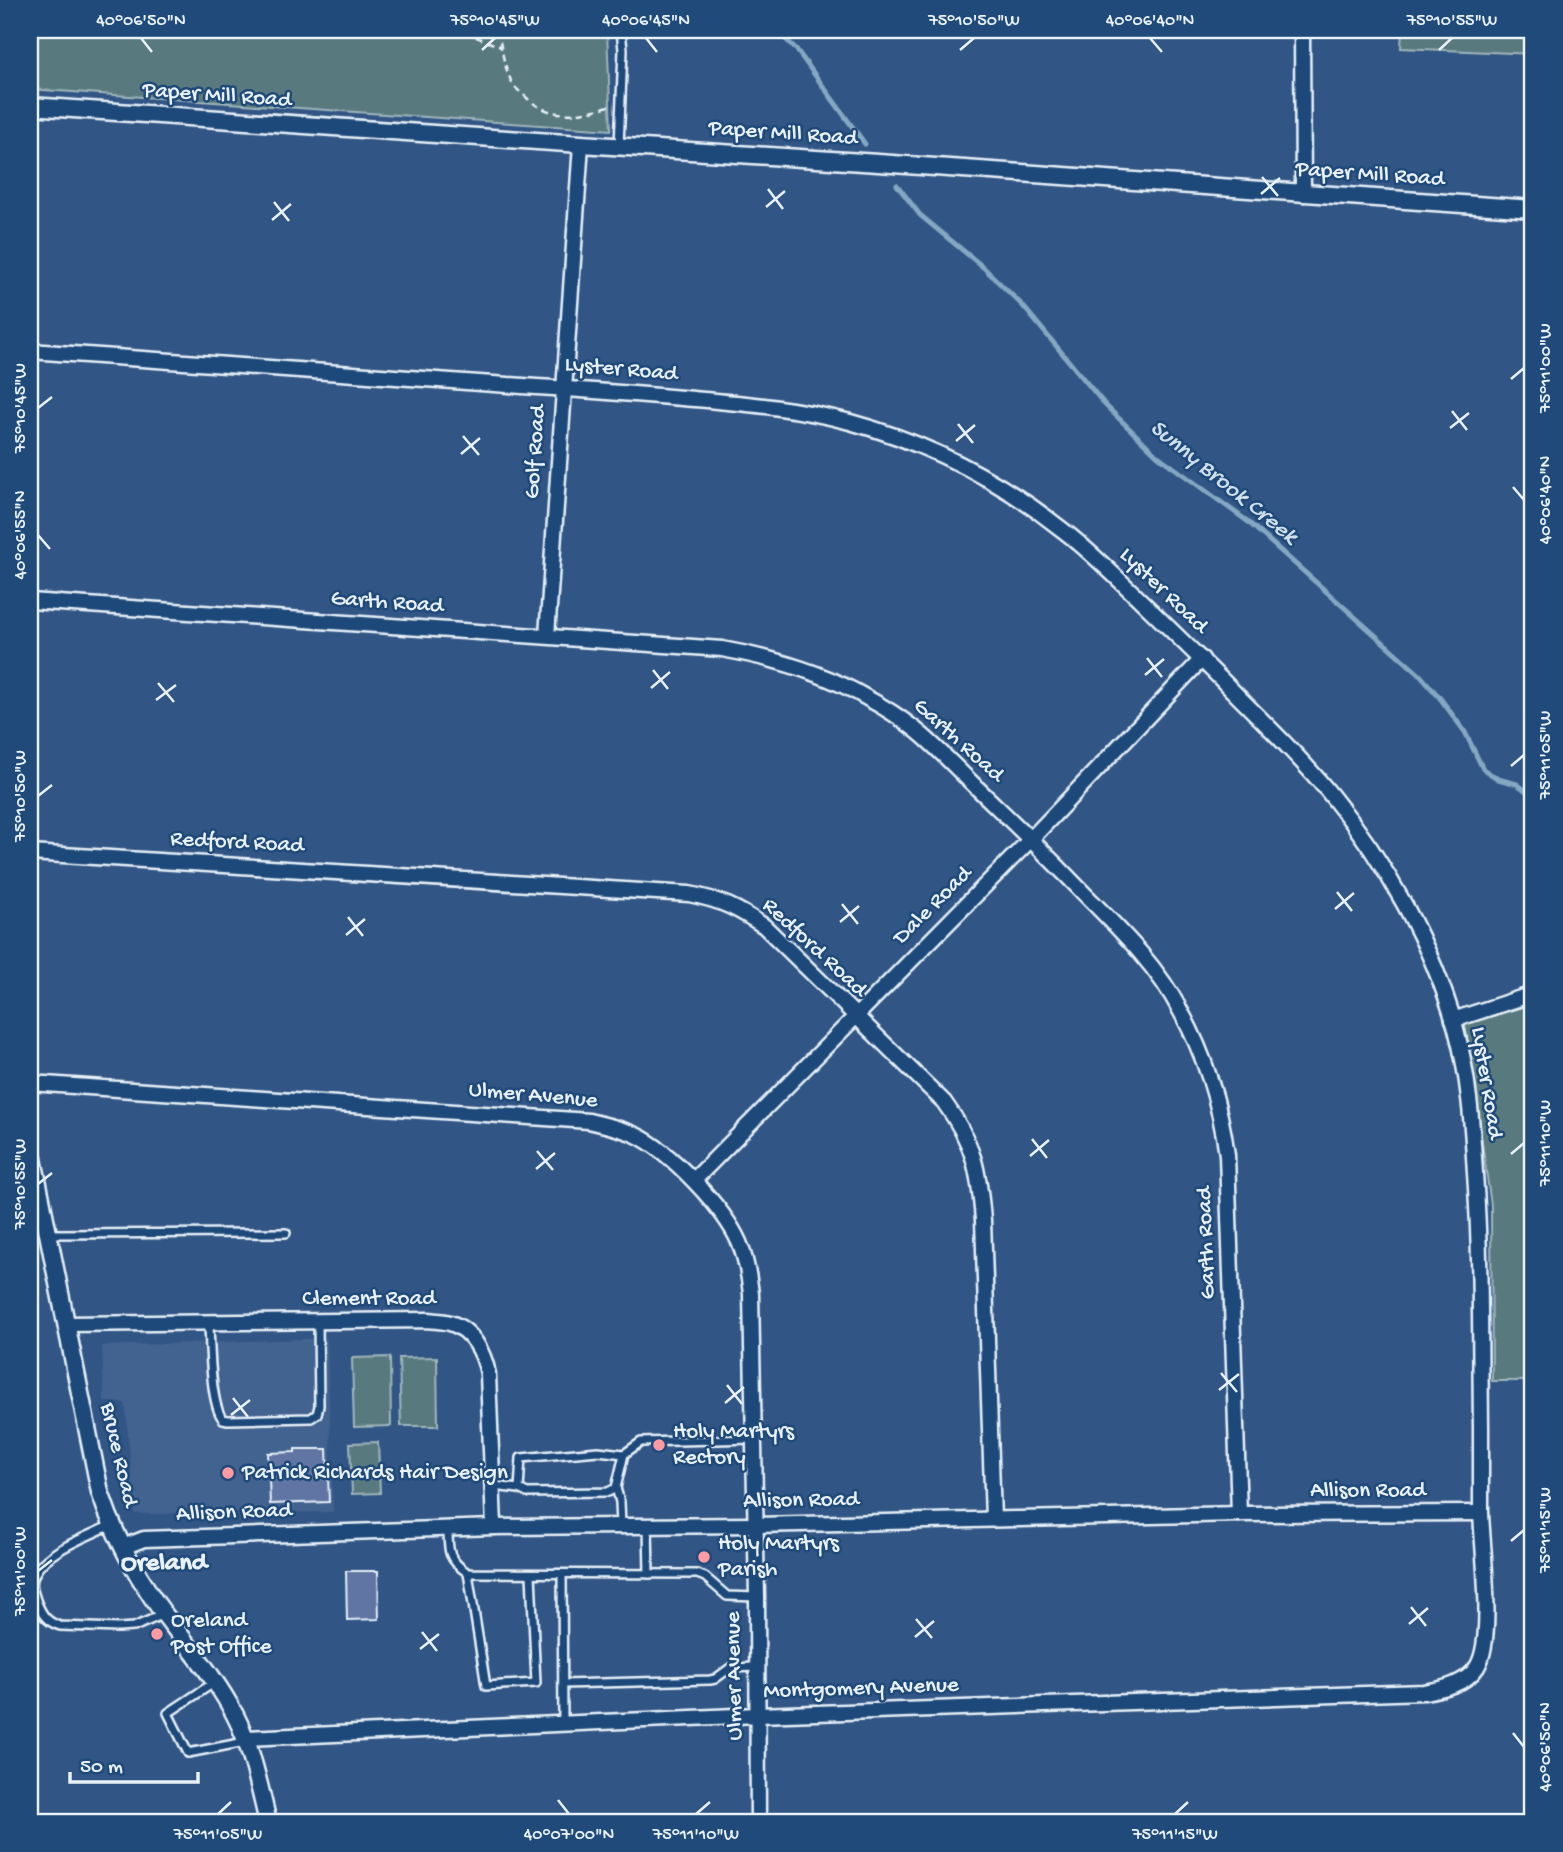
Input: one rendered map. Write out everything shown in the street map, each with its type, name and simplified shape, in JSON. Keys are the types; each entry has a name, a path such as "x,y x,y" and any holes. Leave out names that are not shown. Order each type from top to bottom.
{"street":[{"path":"1302,30 1303,194"},
{"name":"Paper Mill Road","path":"30,106 1533,209"},
{"name":"Golf Road","path":"547,636 581,144"},
{"name":"Lyster Road","path":"30,351 563,388 800,410 848,421 937,453 1007,491 1089,551 1202,659 1309,770 1353,823 1396,891 1416,929 1453,1020 1465,1063 1471,1104 1479,1258 1481,1513 1487,1626 1481,1660 1474,1673"},
{"name":"Garth Road","path":"30,601 722,649 769,659 835,682 865,696 916,730 1031,839 1141,952 1180,1008 1208,1070 1222,1123 1227,1155 1239,1514"},
{"name":"Dale Road","path":"694,1180 1031,839 1202,659"},
{"name":"Redford Road","path":"30,853 689,894 712,898 729,905 764,926 944,1102 957,1119 974,1155 983,1220 993,1519"},
{"path":"1453,1020 1533,994"},
{"name":"Ulmer Avenue","path":"30,1083 589,1122 613,1126 638,1136 694,1180 733,1230 740,1244 751,1294 758,1822"},
{"name":"Bruce Road","path":"30,1144 100,1492 122,1547 136,1571 216,1681 235,1714 247,1740 268,1822"},
{"name":"Clement Road","path":"67,1324 428,1320 460,1326 485,1359 488,1374 494,1527"},
{"name":"Allison Road","path":"122,1547 144,1539 494,1527 756,1525 1239,1514 1481,1513"},
{"name":"Montgomery Avenue","path":"247,1740 758,1715 1424,1692 1460,1682 1474,1673"}],"lane":[{"path":"618,147 623,50 621,30"},
{"path":"48,1234 286,1233"},
{"path":"209,1322 211,1369 218,1412 223,1419 228,1420 311,1418 317,1414 320,1406 318,1321"},
{"path":"612,1490 624,1454 641,1442 754,1439"},
{"path":"519,1489 521,1458 598,1451 624,1454"},
{"path":"492,1486 519,1489 527,1493 612,1490"},
{"path":"612,1490 620,1502 621,1526"},
{"path":"112,1525 53,1554 40,1566 32,1580 34,1596 44,1617 51,1624 60,1626 118,1628 134,1627 165,1614"},
{"path":"648,1526 649,1574"},
{"path":"447,1529 448,1549 456,1565 468,1573 697,1574 705,1577 727,1596 757,1597"},
{"path":"468,1573 486,1686 536,1684 531,1574"},
{"path":"562,1574 563,1724"},
{"path":"563,1684 710,1680 730,1668 758,1667"},
{"path":"216,1681 168,1713 188,1753 247,1740"}],"path":[{"path":"393,30 399,33 469,34 501,47"},
{"path":"498,30 504,62 513,86 533,104 552,113 577,114 620,102"},
{"path":"30,1773 38,1771"},
{"path":"30,1815 38,1819 30,1821"}],"shaded area":[{"path":"327,1338 333,1512 135,1514 125,1403 104,1402 102,1346"}],"green space":[{"path":"30,30 607,30 611,130 30,89"},
{"path":"1402,30 1533,30 1533,54 1401,48"},
{"path":"1533,1004 1533,1381 1492,1381 1491,1205 1465,1024"},
{"path":"390,1357 391,1426 354,1427 352,1358"},
{"path":"437,1357 438,1426 401,1426 399,1358"},
{"path":"378,1442 380,1493 352,1494 350,1443"}],"building":[{"path":"295,1449 327,1449 329,1502 270,1504 268,1453 295,1452"},
{"path":"346,1571 378,1571 379,1619 347,1620"}],"waterway":[{"name":"Sunny Brook Creek","path":"776,30 796,49 865,144"},
{"name":"Sunny Brook Creek","path":"897,185 920,215 983,267 1023,306 1106,406 1158,456 1247,521 1419,674 1465,732 1483,769 1498,779 1517,784 1533,796"}],"place":[{"name":"Holy Martyrs Rectory","path":"659,1445"},
{"name":"Patrick Richards Hair Design","path":"228,1473"},
{"name":"Holy Martyrs Parish","path":"704,1557"},
{"name":"Oreland Post Office","path":"157,1634"}],"district":[{"name":"Oreland","path":"164,1564"}]}
